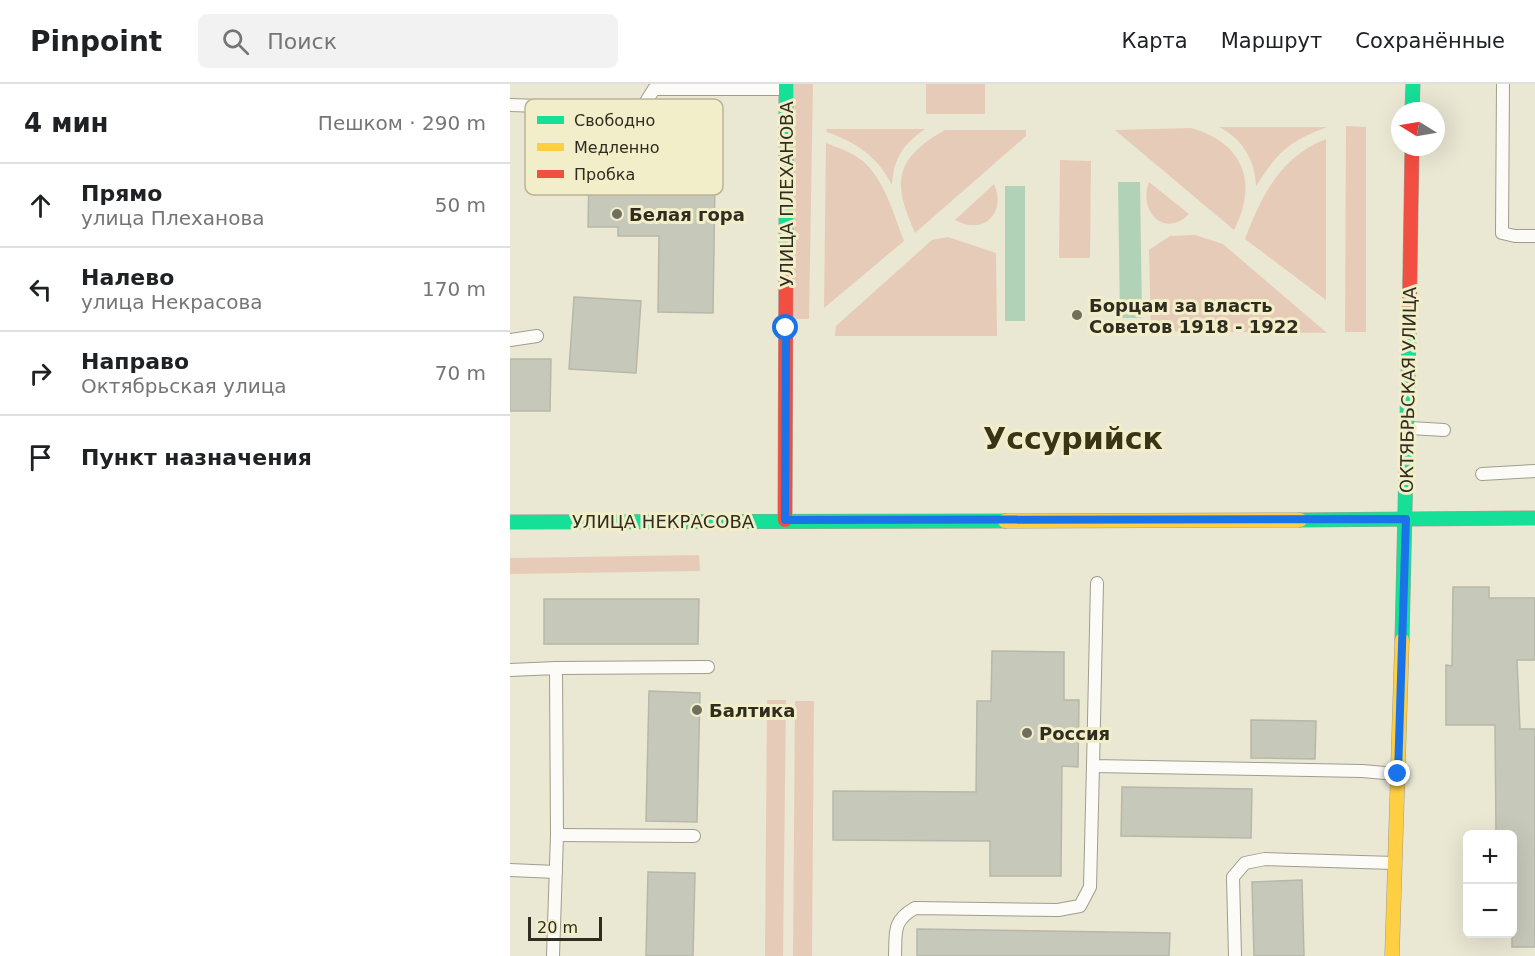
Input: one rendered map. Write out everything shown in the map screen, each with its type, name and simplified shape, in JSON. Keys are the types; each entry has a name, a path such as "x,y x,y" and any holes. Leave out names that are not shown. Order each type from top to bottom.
{"street":[{"path":"1412,102 1413,84"},
{"name":"УЛИЦА ПЛЕХАНОВА","path":"785,520 786,86"},
{"name":"ОКТЯБРЬСКАЯ УЛИЦА","path":"1392,956 1406,519 1412,156"},
{"name":"УЛИЦА НЕКРАСОВА","path":"510,522 1535,518"}],"lane":[{"path":"1503,84 1502,233 1515,236 1535,236"},
{"path":"654,86 786,86"},
{"path":"510,105 525,105"},
{"path":"510,340 537,336"},
{"path":"1407,428 1444,430"},
{"path":"1482,474 1535,471"},
{"path":"895,956 896,930 902,915 915,908 1058,910 1080,906 1090,887 1097,583"},
{"path":"510,670 708,667"},
{"path":"553,956 557,835 556,668"},
{"path":"1094,766 1362,771 1398,774"},
{"path":"557,835 694,836"},
{"path":"1235,956 1233,877 1245,862 1265,859 1395,863"},
{"path":"510,870 556,872"}],"shaded area":[{"path":"794,84 813,84 809,319 789,319"},
{"path":"926,84 985,84 985,114 926,114"},
{"path":"1346,126 1366,127 1366,332 1345,332"},
{"path":"1219,127 1327,127 1293,143 1271,164 1256,186 1253,167 1246,151 1234,137"},
{"path":"1191,128 1223,144 1234,154 1241,167 1245,181 1245,196 1234,230 1115,130"},
{"path":"826,129 925,129 901,152 895,167 892,185 873,158 857,146 827,132"},
{"path":"945,130 1026,130 1026,136 915,233 903,199 902,173 916,151"},
{"path":"1326,139 1326,300 1245,239 1258,207 1275,179 1296,156"},
{"path":"826,143 858,158 874,173 889,201 904,241 824,308"},
{"path":"1060,160 1091,161 1090,258 1059,258"},
{"path":"1118,182 1140,182 1142,318 1120,318"},
{"path":"1149,182 1189,214 1171,224 1162,223 1150,211 1147,203"},
{"path":"994,184 997,204 990,219 975,225 955,220"},
{"path":"1005,186 1025,186 1025,321 1005,321"},
{"path":"1195,235 1223,244 1327,333 1151,331 1149,250 1170,236"},
{"path":"948,237 996,253 997,336 835,336 836,326 932,240"},
{"path":"699,555 700,571 510,574 510,558"},
{"path":"767,700 786,700 783,956 765,956"},
{"path":"795,701 814,701 812,956 793,956"}],"building":[{"path":"589,195 715,195 713,313 658,312 659,236 618,236 618,227 588,227"},
{"path":"574,297 641,301 636,373 569,369"},
{"path":"510,359 551,359 550,411 510,411"},
{"path":"1453,587 1489,587 1489,598 1535,598 1535,660 1517,660 1520,729 1535,729 1535,947 1512,947 1512,938 1517,938 1517,830 1496,830 1495,725 1446,725 1446,665 1452,666"},
{"path":"544,599 699,599 698,644 544,644"},
{"name":"Россия","path":"992,651 1064,652 1064,700 1079,700 1078,767 1062,766 1061,876 990,876 990,841 833,840 833,791 976,792 977,701 991,701"},
{"path":"649,691 700,693 697,822 646,821"},
{"path":"1251,720 1316,721 1315,759 1251,758"},
{"path":"1122,787 1252,789 1251,838 1121,836"},
{"path":"648,872 695,873 693,956 646,956"},
{"path":"1302,880 1304,956 1254,956 1252,882"},
{"path":"917,929 1170,933 1169,956 917,956"}],"traffic: fast":[{"path":"786,84 786,249"},
{"path":"1412,102 1413,84"},
{"path":"1402,640 1409,333"},
{"path":"1300,520 1535,518"},
{"path":"510,522 1005,521"}],"traffic: slow":[{"path":"1005,521 1300,520"},
{"path":"1392,956 1402,640"}],"traffic: jam":[{"path":"1409,333 1412,156"},
{"path":"785,520 786,249"}],"place":[{"name":"Белая гора","path":"617,214"},
{"name":"Борцам за власть Советов 1918 - 1922","path":"1077,315"},
{"name":"Балтика","path":"697,710"},
{"name":"Россия","path":"1027,733"}],"district":[{"name":"Уссурийск","path":"1073,438"}],"route":[{"path":"786,328 785,520 1406,519 1398,774"}]}
